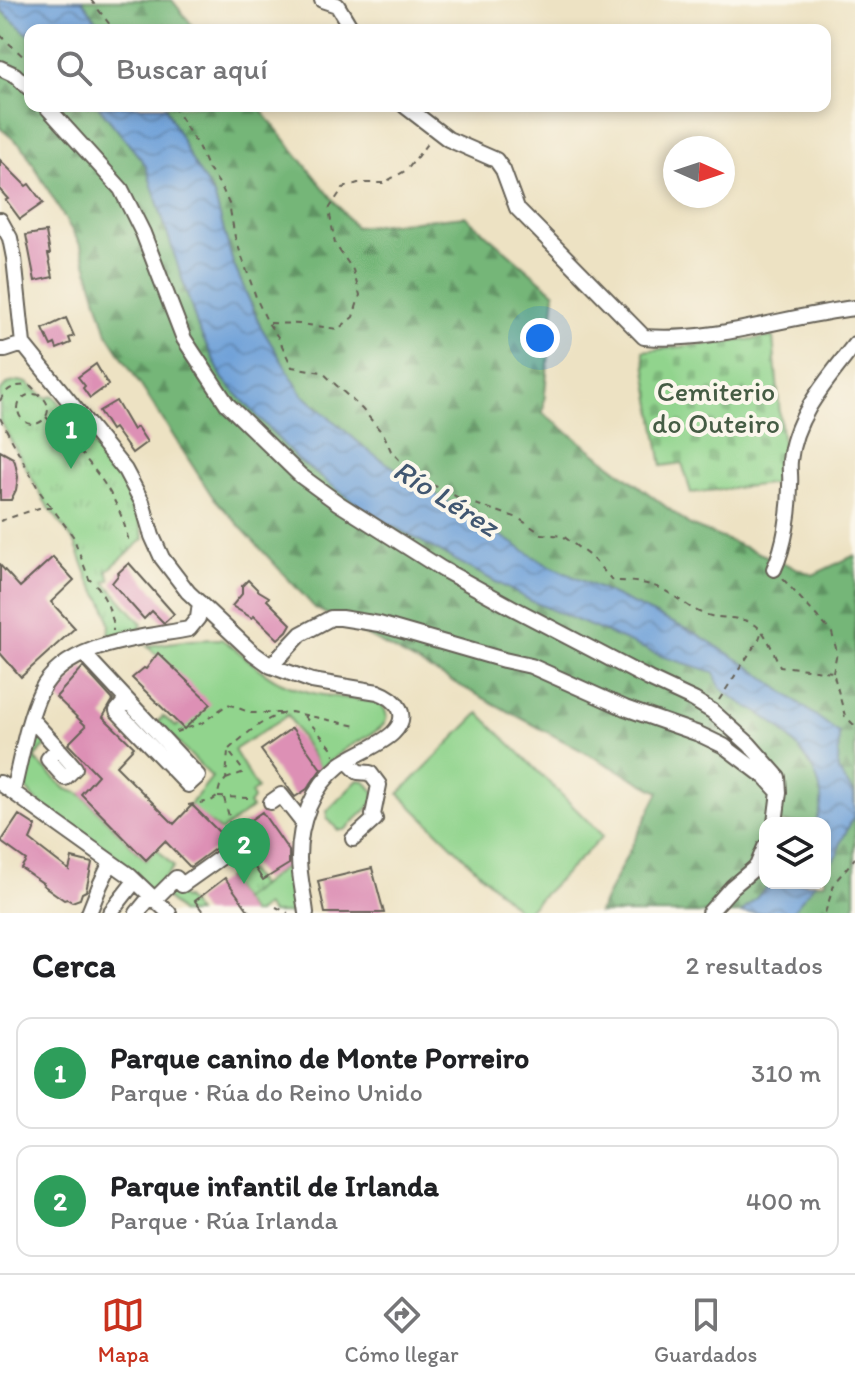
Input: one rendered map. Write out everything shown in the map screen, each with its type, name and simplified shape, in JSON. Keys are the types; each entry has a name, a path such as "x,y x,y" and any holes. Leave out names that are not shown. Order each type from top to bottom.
{"street":[{"path":"322,0 340,3 349,24"},
{"path":"0,68 24,83"},
{"path":"51,112 121,189 143,233 184,339 227,404 301,476 442,569 712,711 749,744 778,777 776,817"},
{"path":"413,112 448,139 496,160 503,170 517,208 644,337 702,337 855,308"},
{"path":"0,220 10,238 14,258 23,344 125,470 142,502 162,558 188,592 271,666 312,681 388,696 396,701 401,714 393,733 342,760 312,799 303,823 299,859 306,913"},
{"path":"0,350 23,344"},
{"path":"774,569 781,555 795,436 816,395 855,344"},
{"path":"169,913 111,862 6,787 42,687 57,668 98,647 189,629 198,618 200,603"},
{"path":"271,666 301,634 331,618 379,624 531,666 625,708 699,734 724,746 765,777 779,792"},
{"path":"84,654 198,776 188,785 117,711 126,700"},
{"path":"31,719 58,748"},
{"path":"342,760 358,772 370,773 379,785 373,815 375,819 353,839"},
{"path":"271,802 281,795 303,823"},
{"path":"137,913 176,878 182,885 230,851"},
{"path":"709,913 759,861"},
{"path":"89,913 111,862"},
{"path":"110,913 135,881"}],"path":[{"path":"91,0 109,24"},
{"path":"0,35 24,57"},
{"path":"177,112 221,186 229,204 245,267 268,323 292,367 322,372 362,409 384,435 391,451 418,480 463,500 518,518 542,534 563,536 591,557 613,581 637,581 663,590 709,616 737,618 756,625 780,666 833,672"},
{"path":"268,323 338,329 353,317 360,295 353,270 335,244 329,209 343,188 358,183 383,183 407,170 436,130"},
{"path":"0,401 14,386 31,386 41,395 47,402 48,407 46,417 38,424 27,423 17,412 19,402 26,395 41,395"},
{"path":"46,417 80,451 110,492 120,510 129,544"},
{"path":"0,418 40,492 73,536 89,579 107,603 113,621 113,638"},
{"path":"0,521 39,508 52,508"},
{"path":"774,569 832,633 837,652 833,672 845,716 855,726"},
{"path":"712,711 762,631"},
{"path":"171,732 202,723 228,704 251,713 291,712 357,726"},
{"path":"226,779 228,750 251,729 283,713"},
{"path":"302,714 342,760"},
{"path":"188,805 211,801 217,797 226,779 244,772 228,750"},
{"path":"217,797 251,798"},
{"path":"224,798 230,820 226,833"},
{"path":"825,913 835,882 855,858"},
{"path":"276,907 288,913"}],"green space":[{"path":"0,0 172,0 191,24 24,24 24,112 263,112 355,227 465,216 555,293 543,413 690,525 813,575 855,555 855,913 598,913 659,792 315,608 212,496 107,333 81,246 23,147 0,128"},
{"name":"Cemiterio do Outeiro","path":"773,337 786,482 691,493 682,463 662,466 643,351"},
{"path":"27,383 46,398 54,396 121,481 136,509 144,539 107,571 111,579 105,582 143,629 107,638 110,626 108,615 89,580 75,543 45,502 0,421 0,392 7,384"},
{"path":"221,639 282,683 318,694 380,703 386,717 380,728 345,749 320,769 288,715 234,750 257,788 251,794 253,799 249,804 252,808 221,831 188,807 212,777 158,722 163,716 176,727 203,699 147,646"},
{"path":"479,713 603,836 525,913 521,913 399,794"},
{"path":"39,730 50,742 34,758 66,789 81,794 146,860 156,848 174,867 161,881 165,886 154,895 32,797 26,787 27,772"},
{"path":"358,780 365,781 375,793 374,802 345,830 338,830 327,818 327,811"},
{"path":"291,862 295,876 296,913 271,913 265,906 257,913 251,913 226,878 243,863 260,886"},
{"path":"246,868 260,886 241,900 228,882"},
{"path":"175,888 197,913 181,913 165,896"}],"water":[{"path":"0,0 82,0 99,24 24,24 24,31 0,9"},
{"path":"103,112 168,112 215,198 233,263 261,327 302,394 371,453 544,563 697,634 753,669 839,733 838,770 854,794 855,814 838,854 831,863 831,817 817,817 821,797 819,784 806,759 778,727 722,689 714,672 664,657 531,601 370,514 298,460 223,379 198,328 145,164"},
{"path":"765,889 810,889 791,913 741,913"}],"building":[{"path":"0,160 26,186 29,184 43,203 20,219 0,190"},
{"path":"46,232 53,277 35,281 26,235"},
{"path":"66,318 74,336 69,338 71,343 57,349 55,344 51,346 43,329"},
{"path":"96,364 108,385 90,398 78,377"},
{"path":"116,401 133,430 137,427 147,442 132,453 99,411"},
{"path":"0,451 15,462 18,477 11,500 0,500"},
{"path":"53,557 74,580 51,602 75,628 21,677 0,653 0,565 20,587"},
{"path":"129,563 174,614 164,623 152,611 144,619 112,583"},
{"path":"248,580 269,597 267,600 291,624 278,639 254,616 252,618 232,606"},
{"path":"158,653 211,704 184,729 132,678 146,669"},
{"path":"83,667 113,700 103,717 134,747 116,766 174,824 192,805 227,840 190,867 165,841 146,860 81,794 98,775 68,744 86,726 56,697"},
{"path":"292,728 321,769 307,789 295,797 261,750"},
{"path":"262,812 289,851 289,864 263,880 232,833"},
{"path":"19,815 36,826 30,840 69,870 72,858 92,863 86,891 80,899 72,902 64,900 43,885 21,868 26,860 1,842"},
{"path":"372,868 384,913 325,913 318,881"},
{"path":"225,878 250,913 204,913 195,901"}],"place":[{"name":"Parque canino de Monte Porreiro","path":"71,469"},
{"name":"Parque infantil de Irlanda","path":"244,884"}],"water label":[{"name":"Río Lérez","path":"446,498"}]}
